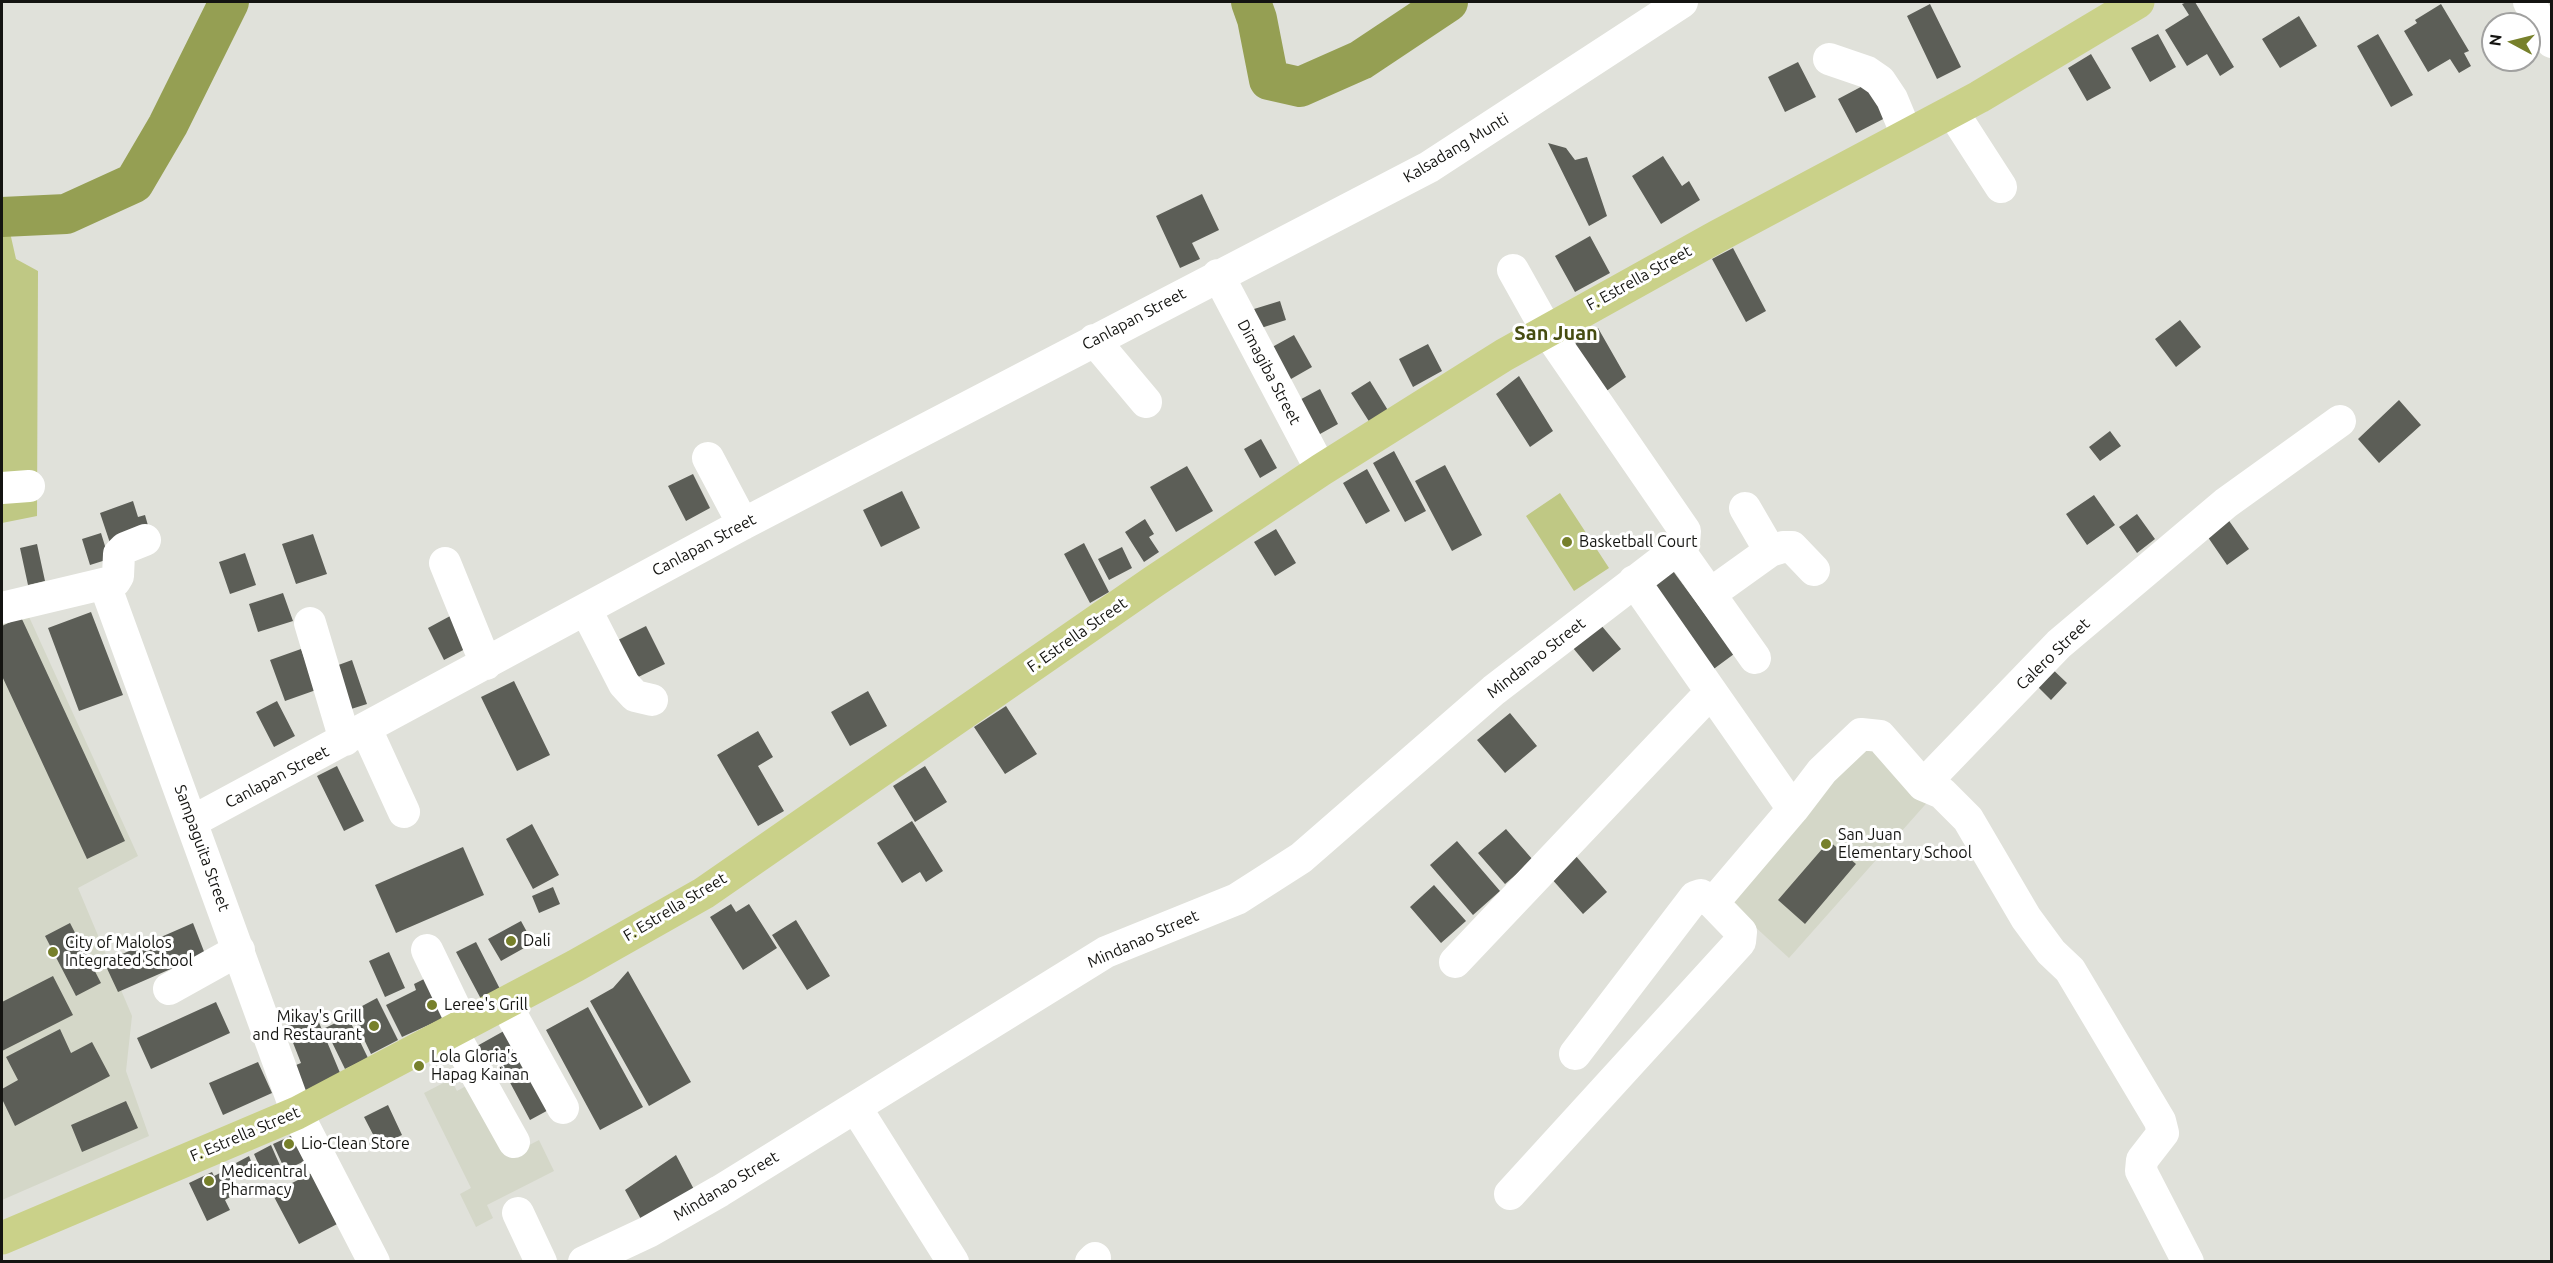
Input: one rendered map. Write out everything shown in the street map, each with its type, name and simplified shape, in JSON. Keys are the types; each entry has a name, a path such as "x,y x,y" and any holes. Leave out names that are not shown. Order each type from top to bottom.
{"main road":[{"name":"F. Estrella Street","path":"2,1238 297,1113 505,1003 704,893 1321,470 1546,329 1952,111 2138,2"}],"street":[{"name":"Kalsadang Munti","path":"1218,275 1429,167 1683,2"},
{"path":"2529,2 2552,42"},
{"path":"1829,59 1867,72 1880,81 1892,99 1907,135"},
{"path":"1952,111 2001,187"},
{"path":"1513,270 1546,329 1685,531 1684,544 1678,549 1755,658"},
{"name":"Canlapan Street","path":"193,822 743,524 1218,275"},
{"name":"Dimagiba Street","path":"1218,275 1321,470"},
{"path":"1094,340 1146,402"},
{"name":"Calero Street","path":"1923,785 2060,644 2226,503 2340,421"},
{"path":"708,458 743,524"},
{"path":"1744,508 1770,551"},
{"path":"2,608 105,585 118,576 119,554 145,540"},
{"path":"1710,594 1770,551 1784,546 1792,547 1814,570"},
{"name":"Mindanao Street","path":"584,1262 648,1232 700,1203 856,1108 963,1038 1106,952 1236,899 1301,858 1494,690 1678,549"},
{"path":"445,563 486,664"},
{"path":"1634,581 1793,809"},
{"name":"Sampaguita Street","path":"105,585 297,1113 374,1262"},
{"path":"586,610 624,684 635,696 651,700"},
{"path":"310,623 356,734 404,812"},
{"path":"1455,962 1711,692"},
{"path":"1713,903 1793,809 1822,771 1861,734 1880,736 1923,785 1942,793 1968,819 2026,918 2051,952 2070,970 2160,1121 2163,1132 2142,1160 2141,1171 2188,1262"},
{"path":"1510,1194 1740,942 1742,932 1713,903 1701,895 1695,897 1575,1054"},
{"path":"169,989 239,950"},
{"path":"427,950 457,1028 514,1142"},
{"path":"505,1003 563,1108"},
{"path":"856,1108 941,1257"},
{"path":"518,1213 541,1262"}],"shaded area":[{"name":"City of Malolos Integrated School","path":"25,608 138,856 78,888 132,1016 126,1071 149,1136 2,1200 2,614"},
{"name":"San Juan Elementary School","path":"1867,739 1932,797 1789,958 1716,891"},
{"path":"451,1079 457,1091 475,1081 512,1154 539,1140 554,1171 487,1205 493,1218 476,1227 460,1194 471,1188 424,1093"}],"green space":[{"path":"2,228 9,228 16,259 38,271 37,516 2,523"},
{"name":"Basketball Court","path":"1560,493 1609,568 1574,591 1526,516"}],"building":[{"path":"2195,2 2234,67 2220,76 2207,54 2187,66 2165,30 2189,15 2182,4"},
{"path":"1930,4 1961,67 1937,79 1907,16"},
{"path":"2441,4 2469,51 2464,53 2471,66 2459,73 2450,59 2428,72 2404,31 2417,23 2415,20"},
{"path":"2299,16 2317,46 2280,68 2262,39"},
{"path":"2158,34 2176,67 2150,82 2131,48"},
{"path":"2378,34 2413,95 2391,107 2357,46"},
{"path":"2091,54 2111,88 2087,101 2068,68"},
{"path":"1798,62 1816,97 1785,112 1768,77"},
{"path":"1872,81 1891,115 1856,133 1838,99"},
{"path":"1548,143 1566,148 1575,160 1587,157 1607,216 1589,226"},
{"path":"1663,156 1682,186 1689,181 1700,200 1661,224 1632,176"},
{"path":"1202,194 1219,230 1192,243 1200,259 1180,268 1156,216"},
{"path":"1590,236 1610,273 1575,292 1555,256"},
{"path":"1733,248 1766,311 1746,322 1712,259"},
{"path":"1280,301 1286,320 1261,328 1254,309"},
{"path":"2180,320 2201,347 2176,367 2155,339"},
{"path":"1598,328 1626,377 1601,395 1572,346"},
{"path":"1294,335 1312,367 1284,383 1265,351"},
{"path":"1428,344 1442,371 1413,387 1399,359"},
{"path":"1519,376 1553,431 1530,447 1496,394"},
{"path":"1370,381 1389,412 1370,423 1351,393"},
{"path":"1320,389 1338,424 1311,439 1292,404"},
{"path":"2399,400 2421,425 2379,463 2358,439"},
{"path":"2110,431 2121,446 2100,461 2089,447"},
{"path":"1261,439 1277,468 1260,478 1244,449"},
{"path":"1394,451 1426,511 1405,522 1373,463"},
{"path":"1445,465 1482,535 1452,551 1415,481"},
{"path":"1187,466 1213,511 1176,532 1150,487"},
{"path":"1367,469 1390,511 1366,524 1343,483"},
{"path":"693,474 710,508 686,521 668,486"},
{"path":"902,491 920,528 881,547 863,510"},
{"path":"2094,495 2115,525 2087,545 2066,514"},
{"path":"133,501 138,517 145,515 149,529 110,543 100,513"},
{"path":"2137,514 2155,539 2137,553 2119,527"},
{"path":"2225,515 2249,549 2227,565 2203,530"},
{"path":"1145,519 1154,534 1149,537 1159,552 1144,562 1125,532"},
{"path":"1276,529 1296,563 1275,576 1254,542"},
{"path":"101,533 109,559 90,565 82,539"},
{"path":"313,534 327,574 296,584 282,544"},
{"path":"1084,543 1109,592 1090,603 1064,554"},
{"path":"37,544 45,581 28,585 20,548"},
{"path":"1122,547 1132,568 1109,580 1098,559"},
{"path":"245,553 256,585 230,594 219,562"},
{"path":"1673,571 1734,654 1711,671 1650,588"},
{"path":"283,593 293,621 258,632 249,604"},
{"path":"91,612 123,695 79,711 48,628"},
{"path":"452,615 469,647 444,660 428,628"},
{"path":"21,617 125,841 87,859 2,676 2,626"},
{"path":"1596,619 1621,649 1593,672 1568,642"},
{"path":"646,626 665,664 628,682 610,644"},
{"path":"301,649 316,690 285,701 270,660"},
{"path":"352,660 367,704 348,710 333,667"},
{"path":"2047,664 2067,683 2051,700 2032,681"},
{"path":"514,681 550,755 517,771 481,697"},
{"path":"868,691 887,726 850,746 831,712"},
{"path":"277,701 295,736 274,747 256,712"},
{"path":"1006,706 1037,754 1005,774 974,727"},
{"path":"1510,713 1537,746 1505,773 1477,740"},
{"path":"758,731 773,757 758,766 784,811 758,826 717,755"},
{"path":"337,766 364,821 344,831 317,776"},
{"path":"925,766 947,802 915,822 893,786"},
{"path":"912,821 943,871 926,882 920,872 902,883 877,843"},
{"path":"532,824 559,875 533,889 506,839"},
{"path":"1506,829 1533,860 1505,884 1478,853"},
{"path":"1457,841 1500,891 1473,915 1430,865"},
{"path":"1829,841 1856,864 1805,924 1778,900"},
{"path":"463,847 484,895 396,933 375,885"},
{"path":"1575,855 1607,892 1583,914 1550,877"},
{"path":"1434,885 1466,921 1441,943 1410,907"},
{"path":"553,887 560,904 539,913 532,896"},
{"path":"731,904 736,912 749,904 777,948 743,970 710,917"},
{"path":"796,920 830,976 807,990 772,935"},
{"name":"Dali","path":"521,921 533,943 501,961 488,939"},
{"path":"70,923 101,983 76,996 45,936"},
{"path":"193,923 205,954 118,992 104,962"},
{"path":"476,942 500,989 481,999 456,952"},
{"path":"389,952 405,988 385,997 369,961"},
{"path":"628,971 691,1082 649,1106 590,1001 613,988"},
{"path":"53,976 73,1015 2,1051 2,1002"},
{"path":"426,978 444,1018 402,1037 386,1005 416,990 414,984"},
{"name":"Mikay's Grill and Restaurant","path":"377,998 398,1040 371,1054 351,1012"},
{"path":"216,1002 230,1033 151,1069 137,1038"},
{"path":"588,1007 643,1107 600,1130 546,1030"},
{"path":"315,1013 343,1080 298,1099 286,1069 301,1063 286,1025"},
{"path":"348,1017 368,1058 345,1069 325,1028"},
{"path":"511,1027 554,1107 530,1120 498,1060 487,1066 477,1046"},
{"path":"60,1029 71,1053 92,1042 110,1076 15,1126 2,1099 2,1089 18,1080 6,1057"},
{"path":"258,1062 272,1093 223,1115 209,1083"},
{"path":"126,1101 138,1128 82,1152 71,1125"},
{"path":"388,1105 402,1135 379,1146 364,1117"},
{"path":"293,1135 305,1161 285,1170 273,1144"},
{"path":"271,1145 282,1170 265,1179 254,1154"},
{"path":"676,1155 699,1199 648,1232 625,1190"},
{"path":"249,1156 255,1171 243,1178 236,1163"},
{"path":"226,1170 237,1193 225,1200 230,1210 207,1221 189,1183 212,1172 214,1176"},
{"path":"314,1172 341,1222 299,1244 272,1193"}],"waterway":[{"path":"2,217 66,214 134,183 168,125 229,2"},
{"path":"1251,2 1257,19 1269,80 1300,87 1361,60 1448,2"}],"place":[{"name":"Basketball Court","path":"1567,542"},
{"name":"San Juan Elementary School","path":"1826,844"},
{"name":"Dali","path":"511,941"},
{"name":"City of Malolos Integrated School","path":"53,952"},
{"name":"Leree's Grill","path":"432,1005"},
{"name":"Mikay's Grill and Restaurant","path":"374,1026"},
{"name":"Lola Gloria's Hapag Kainan","path":"419,1066"},
{"name":"Lio-Clean Store","path":"289,1144"},
{"name":"Medicentral Pharmacy","path":"209,1181"}],"district":[{"name":"San Juan","path":"1556,333"}]}
